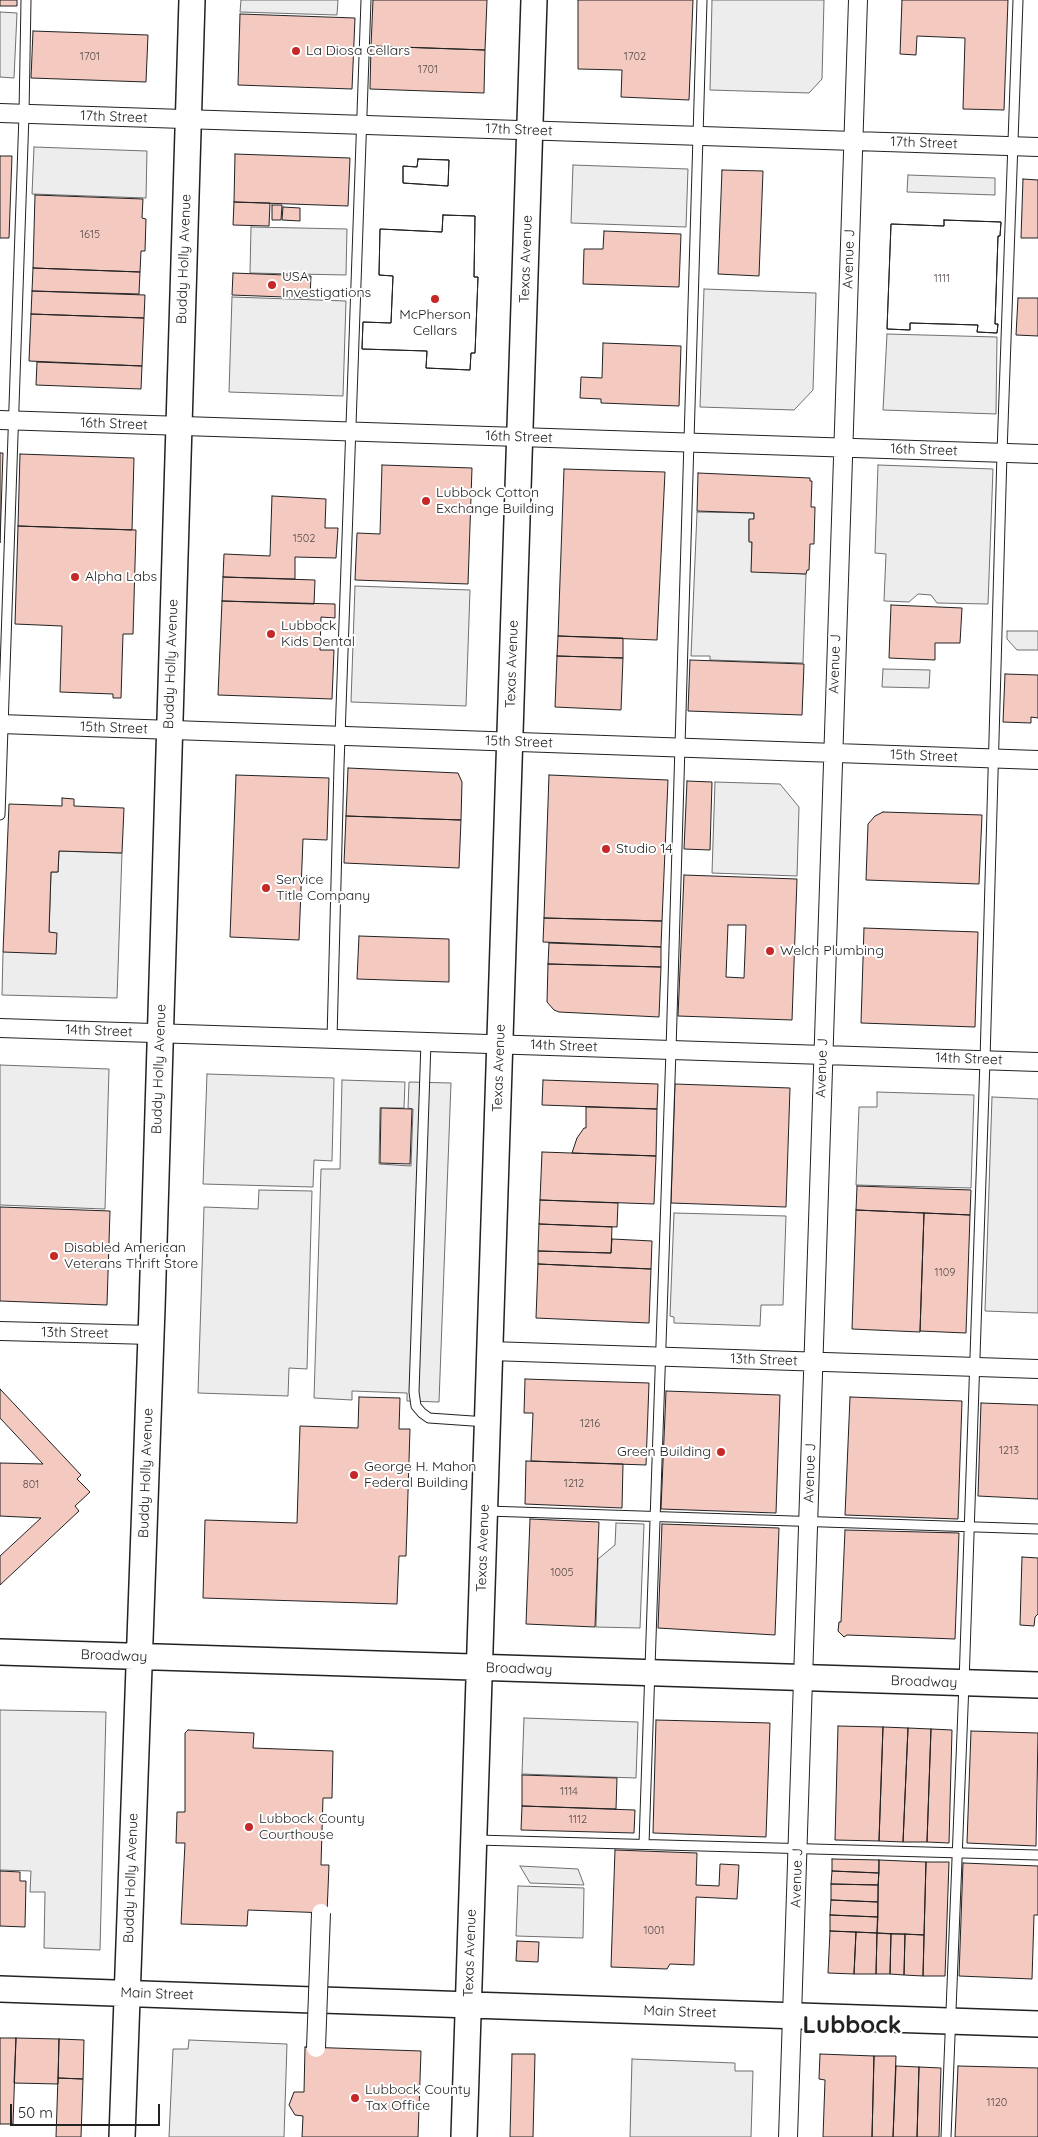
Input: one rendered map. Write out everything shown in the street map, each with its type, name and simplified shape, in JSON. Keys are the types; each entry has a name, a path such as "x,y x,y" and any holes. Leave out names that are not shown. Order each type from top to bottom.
{"main road":[{"name":"Buddy Holly Avenue","path":"122,2137 151,1335 192,0"},
{"name":"Texas Avenue","path":"464,2137 534,0"},
{"name":"Broadway","path":"0,1652 1038,1685"},
{"name":"Main Street","path":"0,1989 1038,2024"}],"street":[{"name":"Avenue J","path":"788,2137 858,0"},
{"name":"17th Street","path":"0,113 1038,147"},
{"name":"16th Street","path":"6,421 1038,454"},
{"name":"15th Street","path":"2,724 1038,760"},
{"name":"14th Street","path":"0,1028 1038,1062"},
{"name":"13th Street","path":"0,1331 151,1335"},
{"name":"13th Street","path":"490,1351 1038,1369"},
{"path":"316,2048 321,1913"}],"lane":[{"path":"0,815 6,421 24,114 26,0"},
{"path":"332,1039 340,736 366,0"},
{"path":"644,1844 671,1050 678,747 702,0"},
{"path":"946,2137 964,1683 973,1367 985,1060 992,758 1018,0"},
{"path":"426,1042 414,1392 416,1406 429,1418 487,1422"},
{"path":"484,1511 1038,1529"},
{"path":"474,1840 1038,1854"}],"shaded area":[{"path":"241,0 338,0 337,15 240,12"},
{"path":"712,0 824,0 822,79 809,93 710,90"},
{"path":"0,12 17,13 14,78 0,77"},
{"path":"34,147 147,151 146,198 32,194"},
{"path":"573,165 688,169 686,227 571,223"},
{"path":"908,175 995,178 995,195 907,192"},
{"path":"251,227 347,229 346,275 250,273"},
{"path":"704,289 816,293 813,390 794,410 700,407"},
{"path":"232,297 346,301 343,396 229,392"},
{"path":"887,334 997,337 996,414 883,410"},
{"path":"878,465 993,469 988,604 937,603 931,595 918,594 909,602 884,601 886,554 875,553"},
{"path":"697,512 754,513 754,519 749,520 749,541 752,542 752,571 806,574 803,663 710,660 710,656 691,656"},
{"path":"355,586 470,590 466,706 351,702"},
{"path":"1007,631 1038,631 1038,650 1017,650 1007,639"},
{"path":"883,669 930,670 929,688 882,687"},
{"path":"715,782 780,784 799,807 797,876 712,873"},
{"path":"59,851 122,853 117,998 2,995 3,952 49,932 51,872 58,872"},
{"path":"0,1065 109,1069 105,1209 0,1205"},
{"path":"207,1074 334,1078 332,1161 314,1160 313,1187 203,1184"},
{"path":"342,1080 405,1082 404,1108 380,1108 379,1164 411,1166 413,1109 408,1108 409,1082 451,1083 439,1402 407,1401 407,1393 352,1391 352,1400 314,1398 321,1169 340,1169"},
{"path":"877,1092 974,1095 971,1188 856,1185 859,1107 877,1107"},
{"path":"992,1097 1038,1099 1038,1313 985,1311"},
{"path":"259,1190 312,1191 307,1369 289,1368 288,1396 198,1393 204,1207 258,1209"},
{"path":"674,1213 786,1216 783,1305 761,1305 760,1326 674,1323 674,1317 670,1316"},
{"path":"616,1523 644,1524 640,1628 596,1627 598,1559 615,1545"},
{"path":"0,1710 106,1712 100,1950 44,1948 45,1892 30,1892 31,1871 0,1870"},
{"path":"524,1718 638,1722 636,1778 522,1774"},
{"path":"520,1866 578,1869 584,1885 530,1883"},
{"path":"518,1886 584,1888 583,1938 516,1936"},
{"path":"189,2040 287,2044 284,2137 169,2137 173,2049 188,2049"},
{"path":"632,2059 735,2063 735,2071 753,2071 751,2137 630,2137"}],"building":[{"path":"0,0 17,0 17,6 0,6"},
{"path":"373,0 487,0 485,50 371,46"},
{"path":"578,0 693,0 689,100 621,97 622,70 578,69"},
{"path":"902,0 1008,0 1004,110 963,109 965,38 917,36 916,55 900,54"},
{"name":"La Diosa Cellars","path":"240,14 355,18 352,89 238,85"},
{"path":"33,31 148,35 146,82 31,78"},
{"path":"371,46 485,50 484,93 370,89"},
{"path":"235,154 350,158 348,206 234,202"},
{"path":"0,156 12,156 9,238 0,238"},
{"path":"418,159 449,160 448,186 403,183 403,166 417,167"},
{"path":"418,159 449,160 448,186 403,183 403,166 417,167"},
{"path":"722,170 763,171 759,276 718,274"},
{"path":"1023,179 1038,180 1038,238 1021,238"},
{"path":"35,195 143,199 142,218 146,219 145,251 141,251 140,272 33,268"},
{"path":"234,202 270,203 269,226 233,225"},
{"path":"272,205 282,205 281,220 272,220"},
{"path":"283,207 300,208 300,221 282,220"},
{"name":"McPherson Cellars","path":"443,215 475,216 474,277 478,277 475,353 471,353 470,370 426,368 427,351 362,349 363,322 391,323 393,276 379,275 380,229 442,232"},
{"name":"McPherson Cellars","path":"443,215 475,216 474,277 478,277 475,353 471,353 470,370 426,368 427,351 362,349 363,322 391,323 393,276 379,275 380,229 442,232"},
{"path":"944,220 1001,222 1000,236 998,236 995,324 998,324 997,333 977,332 978,325 910,323 910,330 887,329 891,224 944,226"},
{"path":"944,220 1001,222 1000,236 998,236 995,324 998,324 997,333 977,332 978,325 910,323 910,330 887,329 891,224 944,226"},
{"path":"604,231 681,234 679,287 583,284 584,249 603,249"},
{"path":"33,268 140,272 139,294 32,291"},
{"name":"USA Investigations","path":"233,273 311,276 310,298 232,295"},
{"path":"32,291 145,295 144,318 31,314"},
{"path":"1018,298 1038,298 1038,336 1016,335"},
{"path":"31,314 144,318 142,366 29,361"},
{"path":"603,343 681,346 679,406 601,403 601,399 580,398 581,377 602,378"},
{"path":"37,362 142,366 141,389 36,385"},
{"path":"0,453 3,453 0,543"},
{"path":"20,454 134,458 132,530 18,526"},
{"name":"Lubbock Cotton Exchange Building","path":"382,465 472,468 468,584 355,580 357,533 380,534"},
{"path":"564,469 665,472 657,640 558,636"},
{"path":"698,473 810,478 810,481 812,481 811,507 815,507 814,544 810,544 809,570 807,570 806,574 751,572 752,542 749,542 749,519 754,519 754,513 697,511"},
{"path":"272,496 326,499 325,528 338,528 336,558 295,557 295,579 223,577 224,554 270,556"},
{"name":"Alpha Labs","path":"18,526 136,530 133,634 123,634 121,698 113,698 113,694 60,692 62,626 15,624"},
{"path":"223,577 315,580 314,604 222,601"},
{"name":"Lubbock Kids Dental","path":"222,601 335,604 335,618 321,617 320,650 334,650 332,699 218,695"},
{"path":"891,605 962,608 960,643 935,643 935,660 889,658"},
{"path":"558,636 623,638 623,658 557,656"},
{"path":"557,656 623,658 621,710 555,707"},
{"path":"690,660 804,664 802,715 688,711"},
{"path":"1005,674 1038,675 1038,718 1031,717 1031,723 1003,722"},
{"path":"348,768 458,773 462,782 461,820 346,816"},
{"name":"Service Title Company","path":"236,775 329,778 327,840 303,839 299,940 230,937"},
{"name":"Studio 14","path":"549,775 668,780 662,921 544,918"},
{"path":"687,781 712,782 710,850 684,849"},
{"path":"62,798 74,799 74,806 124,808 122,853 59,851 58,872 51,872 49,932 57,933 56,954 3,952 9,804 62,806"},
{"path":"883,812 982,815 979,884 866,880 868,824 875,816"},
{"path":"346,816 461,820 459,868 344,863"},
{"name":"Welch Plumbing","path":"684,875 797,879 792,1020 678,1016","holes":["728,925 746,925 744,978 726,977"]},
{"path":"544,918 662,921 661,947 543,942"},
{"path":"864,928 978,932 975,1027 861,1023"},
{"path":"359,936 449,939 449,982 357,979"},
{"path":"549,943 661,947 661,967 548,964"},
{"path":"548,964 661,967 659,1017 559,1012 554,1010 547,1002"},
{"path":"543,1080 658,1084 657,1109 542,1105"},
{"path":"675,1084 790,1088 786,1207 671,1203"},
{"path":"586,1107 657,1109 656,1156 572,1153 577,1138 586,1128"},
{"path":"381,1108 412,1109 410,1164 380,1163"},
{"path":"542,1152 656,1156 654,1204 540,1200"},
{"path":"857,1186 971,1190 970,1215 856,1210"},
{"path":"540,1200 618,1203 617,1227 539,1224"},
{"name":"Disabled American Veterans Thrift Store","path":"0,1207 110,1211 107,1305 0,1301"},
{"path":"856,1210 924,1213 920,1332 852,1329"},
{"path":"924,1213 970,1215 966,1333 920,1331"},
{"path":"539,1224 612,1227 611,1253 538,1251"},
{"path":"612,1239 652,1241 651,1269 538,1264 538,1251 611,1253"},
{"path":"538,1264 651,1269 649,1323 536,1318"},
{"path":"525,1379 649,1383 646,1465 531,1461 533,1413 524,1413"},
{"path":"0,1389 81,1475 77,1479 90,1492 75,1506 79,1511 0,1585 0,1556 41,1518 0,1516 0,1463 43,1464 0,1418"},
{"name":"Green Building","path":"666,1391 780,1395 776,1513 661,1509"},
{"name":"George H. Mahon Federal Building","path":"359,1397 400,1398 399,1429 410,1429 406,1556 399,1556 397,1604 203,1598 205,1520 297,1523 300,1426 358,1428"},
{"path":"850,1397 962,1401 958,1519 845,1515"},
{"path":"981,1403 1038,1405 1038,1499 978,1496"},
{"path":"526,1461 623,1464 622,1508 525,1504"},
{"path":"530,1519 599,1522 595,1627 526,1624"},
{"path":"662,1524 779,1528 775,1635 658,1628"},
{"path":"845,1530 959,1533 955,1639 847,1635 844,1637 838,1631 839,1622 841,1622"},
{"path":"1022,1557 1038,1558 1038,1614 1035,1617 1034,1626 1020,1625"},
{"path":"656,1720 770,1723 766,1837 653,1833"},
{"path":"838,1726 883,1727 879,1841 835,1840"},
{"path":"883,1727 908,1728 903,1842 879,1841"},
{"path":"908,1728 931,1729 927,1842 903,1842"},
{"path":"931,1729 952,1730 949,1843 927,1842"},
{"name":"Lubbock County Courthouse","path":"188,1730 254,1733 253,1748 333,1751 332,1798 323,1798 321,1865 329,1865 327,1913 248,1910 247,1926 181,1924 185,1843 176,1843 177,1812 185,1812 185,1733"},
{"path":"971,1731 1038,1733 1036,1846 967,1843"},
{"path":"522,1775 617,1778 616,1809 522,1806"},
{"path":"522,1806 635,1810 634,1833 521,1830"},
{"path":"615,1850 697,1853 696,1885 719,1886 720,1864 739,1865 737,1899 696,1897 694,1965 670,1964 667,1969 611,1967"},
{"path":"832,1859 879,1860 879,1873 832,1871"},
{"path":"879,1860 926,1862 924,1935 877,1933"},
{"path":"926,1862 949,1862 945,1976 923,1976"},
{"path":"963,1863 1038,1866 1038,1915 1034,1915 1032,1979 959,1976"},
{"path":"0,1871 20,1872 20,1881 26,1881 25,1927 0,1926"},
{"path":"832,1871 879,1873 878,1885 831,1884"},
{"path":"831,1884 878,1885 878,1902 831,1900"},
{"path":"831,1900 878,1902 878,1917 830,1915"},
{"path":"830,1915 878,1917 877,1933 830,1931"},
{"path":"830,1931 856,1932 854,1974 828,1973"},
{"path":"856,1932 877,1933 876,1974 854,1974"},
{"path":"877,1933 891,1934 890,1974 876,1974"},
{"path":"891,1934 905,1934 904,1975 890,1974"},
{"path":"905,1934 924,1935 923,1976 904,1975"},
{"path":"517,1941 539,1942 538,1962 516,1961"},
{"path":"0,2038 16,2038 13,2124 0,2124"},
{"path":"16,2038 59,2039 58,2084 14,2083"},
{"path":"59,2039 84,2040 83,2079 58,2078"},
{"name":"Lubbock County Tax Office","path":"305,2047 421,2051 418,2137 302,2137 303,2116 295,2115 289,2105 294,2092 304,2092"},
{"path":"512,2054 535,2054 533,2137 510,2137"},
{"path":"820,2054 874,2056 872,2137 823,2137 825,2080 819,2079"},
{"path":"874,2056 896,2056 893,2137 872,2137"},
{"path":"896,2066 919,2067 917,2137 893,2137"},
{"path":"958,2066 1038,2068 1038,2137 955,2137"},
{"path":"919,2067 941,2068 939,2137 917,2137"},
{"path":"58,2078 83,2079 81,2137 56,2137"}],"place":[{"name":"La Diosa Cellars","path":"296,51"},
{"name":"USA Investigations","path":"272,285"},
{"name":"McPherson Cellars","path":"435,299"},
{"name":"Lubbock Cotton Exchange Building","path":"426,501"},
{"name":"Alpha Labs","path":"75,577"},
{"name":"Lubbock Kids Dental","path":"271,634"},
{"name":"Studio 14","path":"606,849"},
{"name":"Service Title Company","path":"266,888"},
{"name":"Welch Plumbing","path":"770,951"},
{"name":"Disabled American Veterans Thrift Store","path":"54,1256"},
{"name":"Green Building","path":"721,1452"},
{"name":"George H. Mahon Federal Building","path":"354,1475"},
{"name":"Lubbock County Courthouse","path":"249,1827"},
{"name":"Lubbock County Tax Office","path":"355,2098"}],"district":[{"name":"Lubbock","path":"852,2026"}]}
